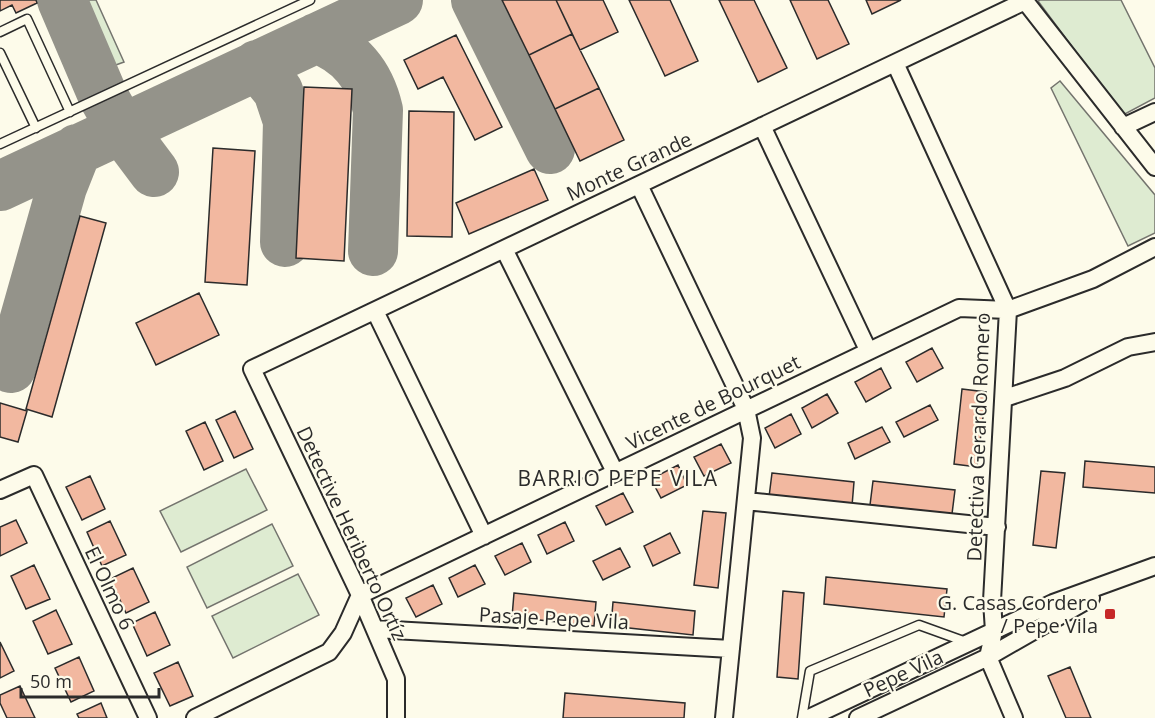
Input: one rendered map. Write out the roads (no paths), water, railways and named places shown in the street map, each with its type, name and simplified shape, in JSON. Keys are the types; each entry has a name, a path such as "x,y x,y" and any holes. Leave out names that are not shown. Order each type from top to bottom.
{"street":[{"name":"Monte Grande","path":"252,369 1026,1"},
{"path":"1026,1 1155,167"},
{"name":"Detectiva Gerardo Romero","path":"895,63 1008,310 1005,398 992,601 994,631 988,657"},
{"path":"1123,127 1155,112"},
{"path":"762,126 868,350"},
{"path":"639,185 746,409 752,438 724,718"},
{"name":"Vicente de Bourquet","path":"360,595 959,308 1008,310 1093,279 1155,247"},
{"path":"504,249 615,472"},
{"path":"375,311 484,536"},
{"path":"1005,398 1065,378 1128,347 1155,342"},
{"name":"Detective Heriberto Ortíz","path":"252,369 360,595 396,679 396,718"},
{"name":"El Olmo 6","path":"0,489 34,475 148,718"},
{"path":"746,501 997,527"},
{"name":"Pepe Vila","path":"809,718 841,711 969,643 1053,603 1154,568"},
{"name":"Pepe Vila","path":"867,716 988,657 1124,579"},
{"path":"195,718 214,714 329,652 344,633 360,595"},
{"name":"Pasaje Pepe Vila","path":"375,629 731,649"},
{"path":"988,657 1014,718"}],"lane":[{"path":"0,144 310,0"},
{"path":"0,32 27,19 70,112"},
{"path":"0,52 36,128"},
{"path":"802,718 810,671 920,625 969,643"}],"place":[{"name":"G. Casas Cordero / Pepe Vila","path":"1110,614"}],"district":[{"name":"BARRIO PEPE VILA","path":"618,478"}]}
